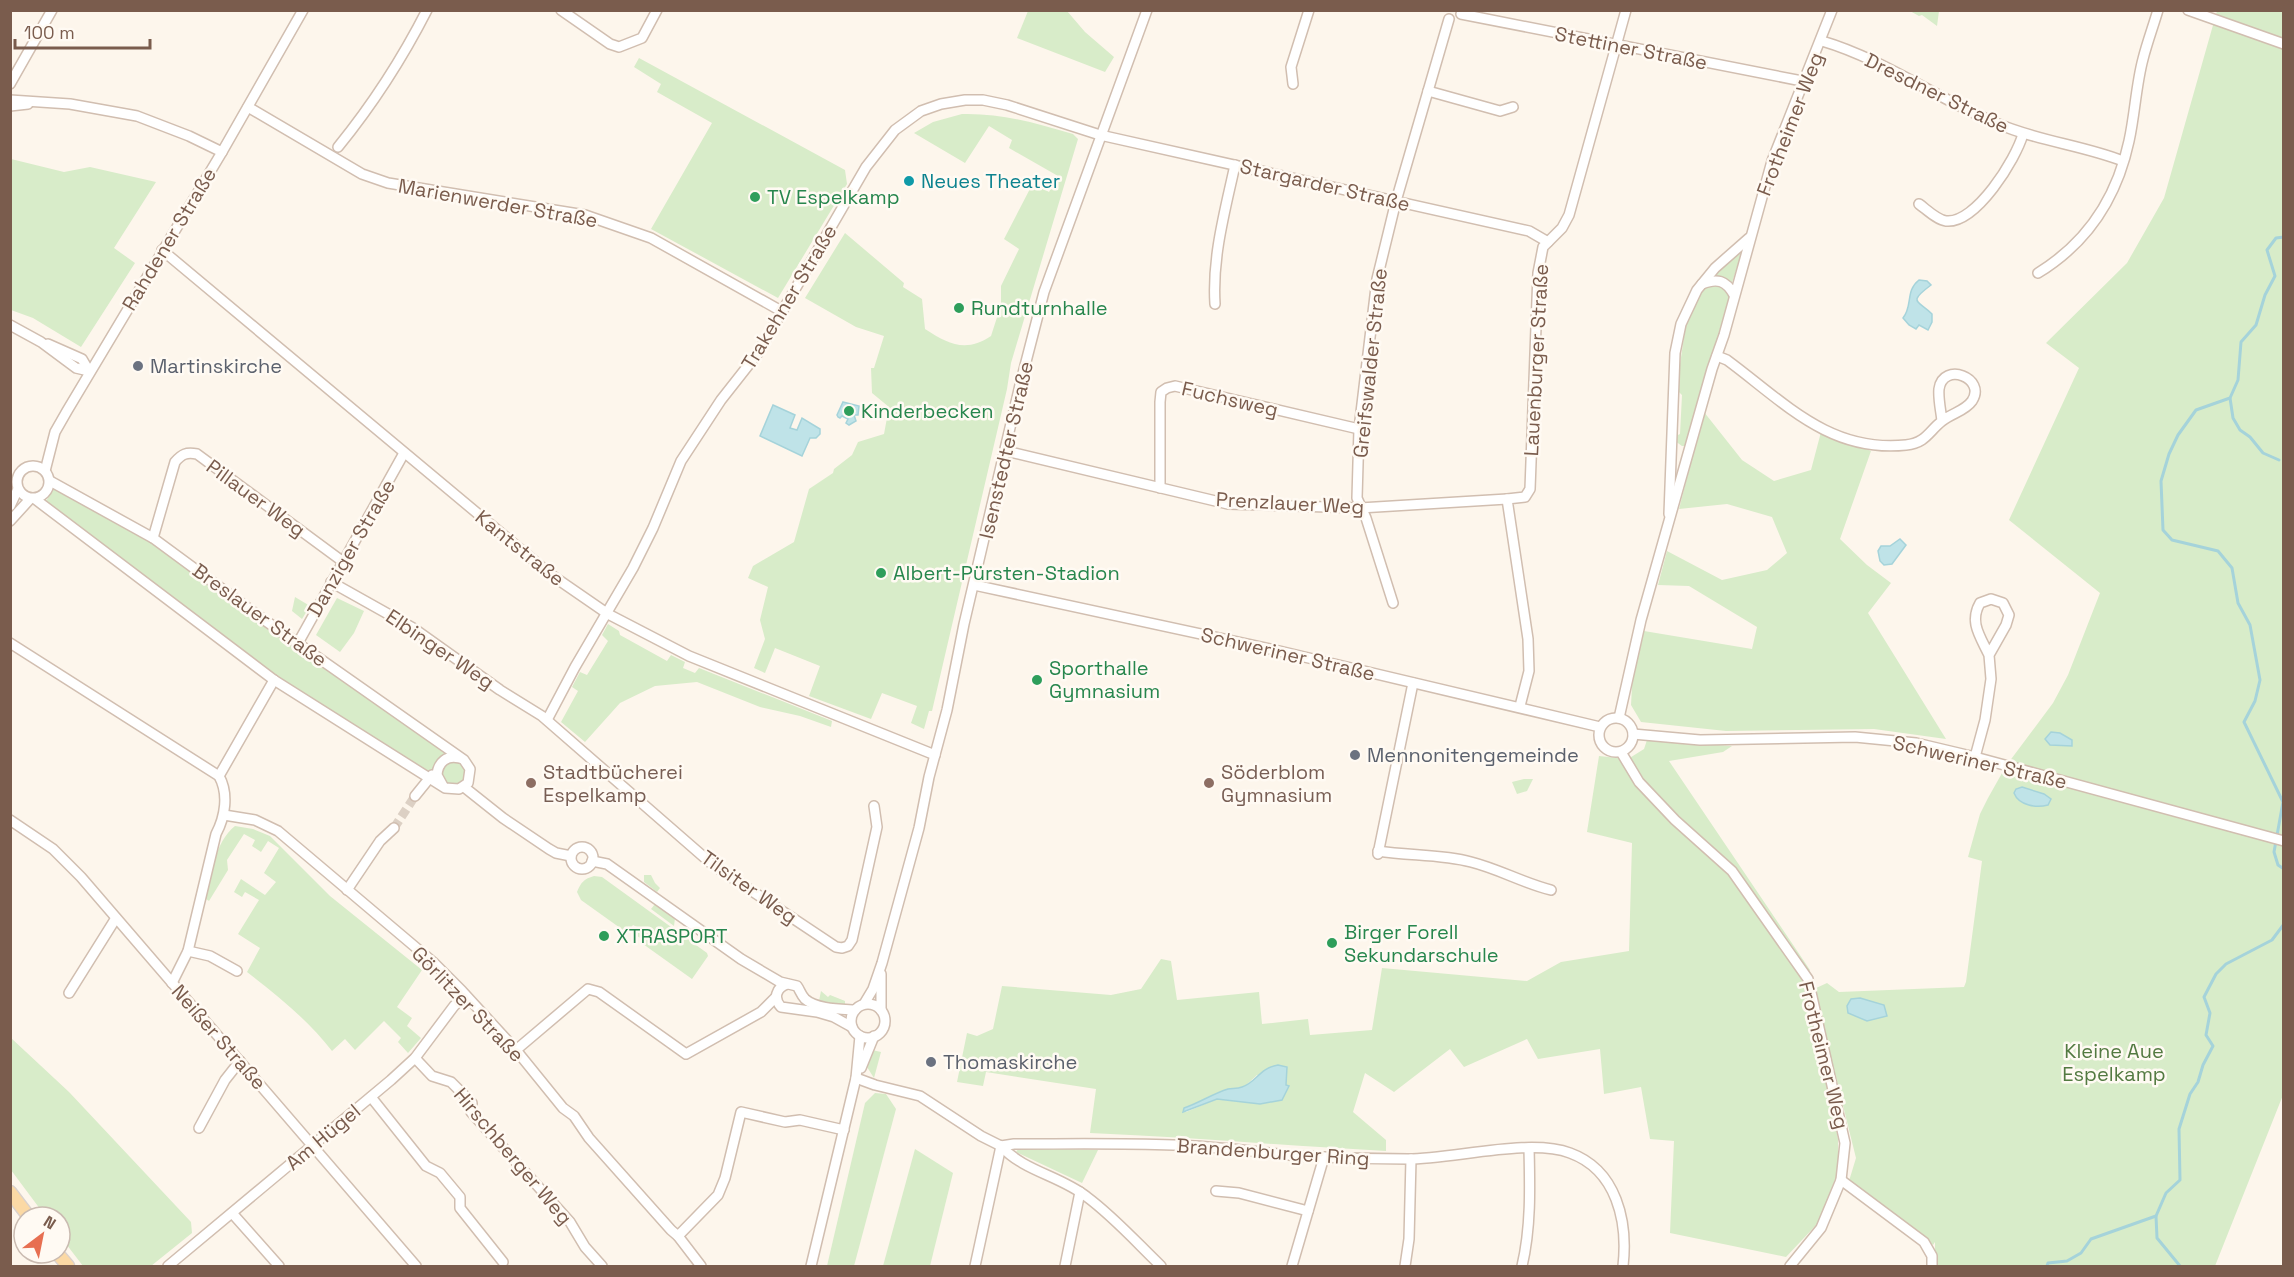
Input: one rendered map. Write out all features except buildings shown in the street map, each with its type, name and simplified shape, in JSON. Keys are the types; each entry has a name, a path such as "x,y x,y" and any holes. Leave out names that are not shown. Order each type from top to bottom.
{"main road":[{"path":"10,1192 20,1205"}],"street":[{"path":"10,84 52,10"},
{"name":"Rahdener Straße","path":"45,471 55,432 89,371 222,152 303,10"},
{"path":"338,147 361,119 391,75 427,10"},
{"path":"561,10 610,44 619,47 642,38 657,10"},
{"path":"1293,84 1291,67 1309,10"},
{"name":"Lauenburger Straße","path":"1507,499 1525,497 1530,489 1538,273 1541,254 1548,242 1562,228 1569,215 1626,10"},
{"name":"Frotheimer Weg","path":"1619,718 1626,678 1641,620 1772,161 1832,10"},
{"path":"2038,273 2060,260 2092,227 2109,200 2129,142 2143,60 2158,10"},
{"path":"2188,10 2283,44"},
{"name":"Isenstedter Straße","path":"864,1004 873,989 882,963 919,828 1020,385 1044,292 1145,12"},
{"path":"1445,15 1457,18 1461,12"},
{"name":"Stettiner Straße","path":"1461,12 1802,81"},
{"name":"Greifswalder Straße","path":"1393,603 1366,518 1357,498 1359,429 1377,279 1396,201 1428,91 1445,15"},
{"name":"Dresdner Straße","path":"1822,40 1883,65 1958,106 2023,134 2123,161"},
{"path":"1428,91 1500,111 1512,107"},
{"path":"10,100 70,104 137,116 168,127 222,152"},
{"name":"Trakehner Straße","path":"547,720 575,667 608,614 652,528 681,461 721,400 758,353 871,160 895,130 921,111 949,102 983,100 1007,105 1100,135"},
{"path":"10,106 33,103"},
{"name":"Marienwerder Straße","path":"248,107 362,174 388,183 585,215 651,238 783,312"},
{"path":"1919,204 1947,222 1965,216 1982,201 2004,172 2018,149 2023,134"},
{"name":"Stargarder Straße","path":"1100,135 1529,231 1548,242"},
{"path":"1215,304 1214,279 1220,231 1235,165"},
{"name":"Frotheimer Weg","path":"1670,519 1668,501 1676,353 1681,324 1690,302 1702,284 1750,237"},
{"name":"Kantstraße","path":"162,250 550,574 608,614 689,656 935,755"},
{"path":"1702,284 1717,280 1723,282 1728,284 1734,295"},
{"path":"10,325 41,342 82,359 89,371"},
{"path":"1717,356 1727,360 1816,426 1838,438 1861,445 1886,447 1911,445 1929,436 1942,421 1967,407 1974,399 1975,390 1972,381 1966,376 1956,374 1942,380 1939,388 1942,421"},
{"name":"Fuchsweg","path":"1160,488 1160,402 1161,392 1167,388 1175,386 1359,429"},
{"path":"1671,444 1683,451 1690,447"},
{"name":"Prenzlauer Weg","path":"1006,451 1228,504 1360,508 1507,499"},
{"name":"Pillauer Weg","path":"153,538 175,462 182,454 189,452 196,454 342,561"},
{"name":"Danziger Straße","path":"298,643 404,453"},
{"path":"10,521 33,499 46,493 50,481 45,471 34,466 23,469 17,478 21,494 33,499 274,680 428,778 445,788 454,790 464,787 471,774 469,765 464,760 454,757 444,760 428,778 415,796"},
{"name":"Breslauer Straße","path":"50,481 153,538 464,760"},
{"path":"10,506 18,489"},
{"path":"1507,499 1528,639 1529,671 1520,706"},
{"name":"Elbinger Weg","path":"331,582 413,628 500,690 547,720"},
{"name":"Schweriner Straße","path":"975,585 1520,706 1600,727"},
{"path":"1975,756 1985,720 1991,679 1989,654 1976,626 1974,614 1980,603 1991,599 2003,603 2009,615 2006,625 1989,654"},
{"path":"10,642 219,776 224,786 224,815 216,834 188,951 172,983"},
{"path":"219,776 274,680"},
{"path":"1413,683 1378,852 1470,861 1503,872 1527,884 1551,890"},
{"path":"1619,718 1629,724 1633,734 1628,748 1621,752 1612,752 1605,749 1598,734 1600,727 1608,719 1619,718"},
{"name":"Tilsiter Weg","path":"547,720 713,865 836,947 848,946 852,940 877,828 874,806"},
{"name":"Schweriner Straße","path":"1633,734 1700,741 1855,737 1916,742 1975,756 2283,841"},
{"name":"Frotheimer Weg","path":"1621,752 1639,782 1675,820 1732,871 1808,979 1845,1143 1841,1180 1821,1228 1790,1266"},
{"path":"438,769 438,780 445,788"},
{"path":"464,787 503,818 549,849 571,856"},
{"name":"Görlitzer Straße","path":"224,815 255,820 278,831 433,962 516,1050 563,1108 574,1116 618,1172 678,1236 701,1266"},
{"name":"Neißer Straße","path":"10,820 53,849 81,877 416,1266"},
{"path":"347,890 380,841 394,828"},
{"path":"577,848 584,848 590,851 592,861 588,867 581,869 572,864 571,856 577,848"},
{"path":"592,861 607,864 741,959 774,979 796,986 805,999 836,1009 855,1010"},
{"path":"69,993 116,918"},
{"path":"188,951 210,956 237,971"},
{"path":"741,959 775,987 782,1007"},
{"name":"Isenstedter Straße","path":"881,1010 882,963"},
{"path":"761,1012 782,986 787,984"},
{"path":"516,1050 588,989 599,992 686,1053 761,1012 782,1007 790,1009 795,1007 799,1004 801,994"},
{"name":"Am Hügel","path":"168,1266 415,1058 454,1006 465,996"},
{"path":"795,1007 834,1017 852,1027 860,1036 868,1038 880,1032 884,1025 881,1010 874,1005 864,1004 855,1010 851,1020 852,1027"},
{"path":"811,1266 856,1078 860,1036"},
{"path":"856,1078 874,1036"},
{"name":"Hirschberger Weg","path":"415,1058 432,1076 451,1082 472,1104 471,1112 570,1222 585,1247 602,1266"},
{"path":"199,1128 225,1080 240,1061"},
{"path":"856,1078 920,1096 981,1136 1001,1146 1011,1158 1080,1192 1161,1266"},
{"path":"371,1097 426,1166 440,1173 460,1197 460,1208 503,1262"},
{"path":"678,1236 718,1195 725,1178 741,1113 785,1122 800,1120 844,1130"},
{"name":"Brandenburger Ring","path":"1001,1146 1014,1144 1174,1145 1324,1157 1411,1159 1549,1148 1570,1153 1586,1161 1601,1173 1616,1198 1624,1228 1623,1266"},
{"path":"975,1266 1001,1146"},
{"path":"1522,1266 1528,1241 1529,1148"},
{"path":"1292,1266 1324,1157"},
{"path":"1405,1266 1409,1239 1411,1159"},
{"path":"1841,1180 1924,1242 1932,1256 1932,1266"},
{"path":"1216,1191 1239,1193 1308,1211"},
{"path":"1065,1266 1080,1192"},
{"path":"232,1213 279,1266"}],"green space":[{"path":"1028,11 1067,11 1085,32 1114,57 1105,72 1017,38"},
{"path":"1910,11 1939,11 1937,26 1922,15 1919,16"},
{"name":"Kleine Aue Espelkamp","path":"2217,11 2283,11 2283,1095 2215,1266 1935,1266 1935,1242 1933,1245 1849,1181 1856,1158 1814,989 1827,983 1839,992 1964,987 1982,861 1968,857 1980,814 2006,766 2053,703 2068,675 2100,593 2009,520 2079,368 2046,343 2127,263 2164,198"},
{"path":"639,58 845,170 847,184 778,298 651,229 712,123 657,92 661,84 634,67"},
{"path":"962,114 991,115 1018,120 1073,134 1078,139 1011,363 1007,389 932,711 929,711 924,729 911,723 917,706 882,693 871,719 809,696 820,666 775,648 765,673 754,668 765,639 760,620 768,587 748,578 753,566 794,542 809,489 833,473 834,469 852,455 858,442 884,434 889,407 872,393 871,368 874,368 884,336 856,327 805,298 845,233 904,283 903,287 922,299 925,329 949,342 965,345 991,336 1001,305 1001,286 1019,249 1004,239 1033,183 1049,192 1058,176 1009,148 1012,140 989,126 965,163 914,133 933,122"},
{"path":"11,159 64,172 90,167 156,182 114,248 135,263 81,347 33,318 11,310"},
{"path":"1743,248 1731,286 1722,278 1710,278"},
{"path":"1724,284 1730,294 1686,446 1682,446 1675,441 1674,431 1680,434 1682,395 1676,389 1677,366 1680,364 1686,324 1704,286"},
{"path":"1704,412 1742,460 1774,481 1811,470 1821,432 1871,451 1840,539 1867,565 1891,583 1868,613 1946,739 1874,729 1726,731 1641,722 1631,705 1633,668 1644,631 1752,649 1757,627 1689,586 1658,585 1667,551 1722,580 1767,570 1787,553 1772,517 1727,504 1679,509"},
{"path":"55,487 148,538 465,766 467,778 459,786 448,785 250,659 46,501"},
{"path":"295,597 310,606 302,619 292,611"},
{"path":"337,598 364,611 354,633 340,652 316,635"},
{"path":"608,624 619,631 620,635 667,661 671,655 685,662 683,668 695,673 699,668 832,721 831,727 800,716 760,707 697,682 655,686 620,703 585,742 561,722 578,691 572,687 580,672 587,675 608,641 602,635"},
{"path":"1647,740 1732,746 1723,752 1669,761 1810,970 1804,979 1838,1139 1838,1172 1818,1223 1786,1257 1670,1233 1674,1141 1650,1139 1641,1087 1604,1094 1600,1049 1538,1059 1527,1039 1464,1067 1450,1049 1394,1092 1365,1073 1353,1112 1386,1140 1386,1151 1090,1133 1096,1089 986,1072 983,1086 957,1082 967,1033 977,1036 993,1029 1002,986 1111,995 1141,989 1161,959 1171,961 1177,1000 1259,992 1262,1024 1308,1019 1310,1035 1372,1030 1382,968 1527,981 1561,962 1629,951 1632,843 1587,832 1599,756 1628,759 1644,749","holes":["1257,1075 1289,1086 1282,1100 1260,1104 1217,1099 1186,1112 1184,1108 1229,1089 1244,1087"]},
{"path":"1533,779 1527,791 1517,794 1512,782"},
{"path":"235,826 253,829 270,836 330,896 422,970 397,1007 412,1018 407,1026 421,1038 408,1053 398,1042 401,1038 384,1021 355,1050 345,1039 332,1051 303,1019 247,972 260,948 238,934 259,900 245,892 242,897 234,892 241,879 265,895 276,882 264,873 279,848 268,841 261,852 252,846 255,840 244,834 227,860 228,870 209,901 206,899 218,850 222,841"},
{"path":"644,875 651,875 660,888 657,892 644,882"},
{"path":"594,876 602,877 707,953 708,956 692,979 643,944 643,940 633,933 637,927 633,925 629,930 625,928 623,930 581,900 577,892 580,886 585,880"},
{"path":"655,904 675,918 674,926 651,909"},
{"path":"821,991 828,997 830,995 845,1001 845,1006 819,1001"},
{"path":"11,1038 69,1092 191,1222 192,1233 151,1266 83,1266 72,1252 72,1205 37,1205 11,1170"},
{"path":"872,1050 881,1052 874,1078 867,1067"},
{"path":"875,1093 886,1094 896,1109 854,1266 827,1266 865,1103"},
{"path":"1019,1148 1098,1150 1082,1183 1016,1152"},
{"path":"915,1149 953,1173 930,1266 883,1266"}],"water":[{"path":"1919,280 1927,281 1931,285 1917,298 1917,301 1932,314 1932,322 1928,330 1919,325 1916,329 1903,318 1908,309 1912,289"},
{"name":"Kinderbecken","path":"843,402 859,406 858,415 854,415 856,421 849,425 846,423 848,419 837,415"},
{"path":"773,405 795,415 790,428 797,430 802,418 820,429 820,434 816,438 810,438 802,456 760,436"},
{"path":"1900,539 1906,545 1892,564 1884,565 1880,561 1878,551 1881,546 1890,546"},
{"path":"2051,732 2060,733 2072,740 2072,746 2050,745 2045,739"},
{"path":"2022,787 2044,794 2051,799 2048,805 2034,806 2020,801 2014,793 2016,789"},
{"path":"1860,998 1884,1005 1887,1016 1867,1021 1848,1013 1847,1006 1851,999"},
{"path":"1278,1065 1287,1067 1286,1085 1289,1086 1282,1100 1260,1104 1217,1099 1183,1112 1184,1108 1216,1093 1247,1085 1266,1069"}],"waterway":[{"path":"2284,237 2276,238 2267,250 2275,276 2265,295 2256,325 2241,342 2238,380 2230,398 2196,410 2178,435 2169,454 2161,481 2163,530 2172,540 2218,551 2232,568 2238,603 2250,625 2260,680 2255,701 2244,722 2283,802 2274,852 2278,865 2284,869"},
{"path":"2230,398 2233,418 2240,430 2250,437 2263,453 2279,460"},
{"path":"2047,1266 2048,1263 2067,1261 2081,1253 2091,1239 2156,1216 2166,1193 2180,1180 2179,1129 2190,1094 2198,1082 2203,1065 2213,1046 2206,1035 2210,1013 2204,997 2216,974 2226,964 2272,940 2284,924"},
{"path":"2156,1216 2157,1238 2180,1266"}],"tunnel":[{"path":"394,828 415,796"}],"place":[{"name":"Neues Theater","path":"909,181"},
{"name":"TV Espelkamp","path":"755,197"},
{"name":"Rundturnhalle","path":"959,308"},
{"name":"Martinskirche","path":"138,366"},
{"name":"Kinderbecken","path":"849,411"},
{"name":"Albert-Pürsten-Stadion","path":"881,573"},
{"name":"Sporthalle Gymnasium","path":"1037,680"},
{"name":"Mennonitengemeinde","path":"1355,755"},
{"name":"Stadtbücherei Espelkamp","path":"531,783"},
{"name":"Söderblom Gymnasium","path":"1209,783"},
{"name":"XTRASPORT","path":"604,936"},
{"name":"Birger Forell Sekundarschule","path":"1332,943"},
{"name":"Thomaskirche","path":"931,1062"}]}
